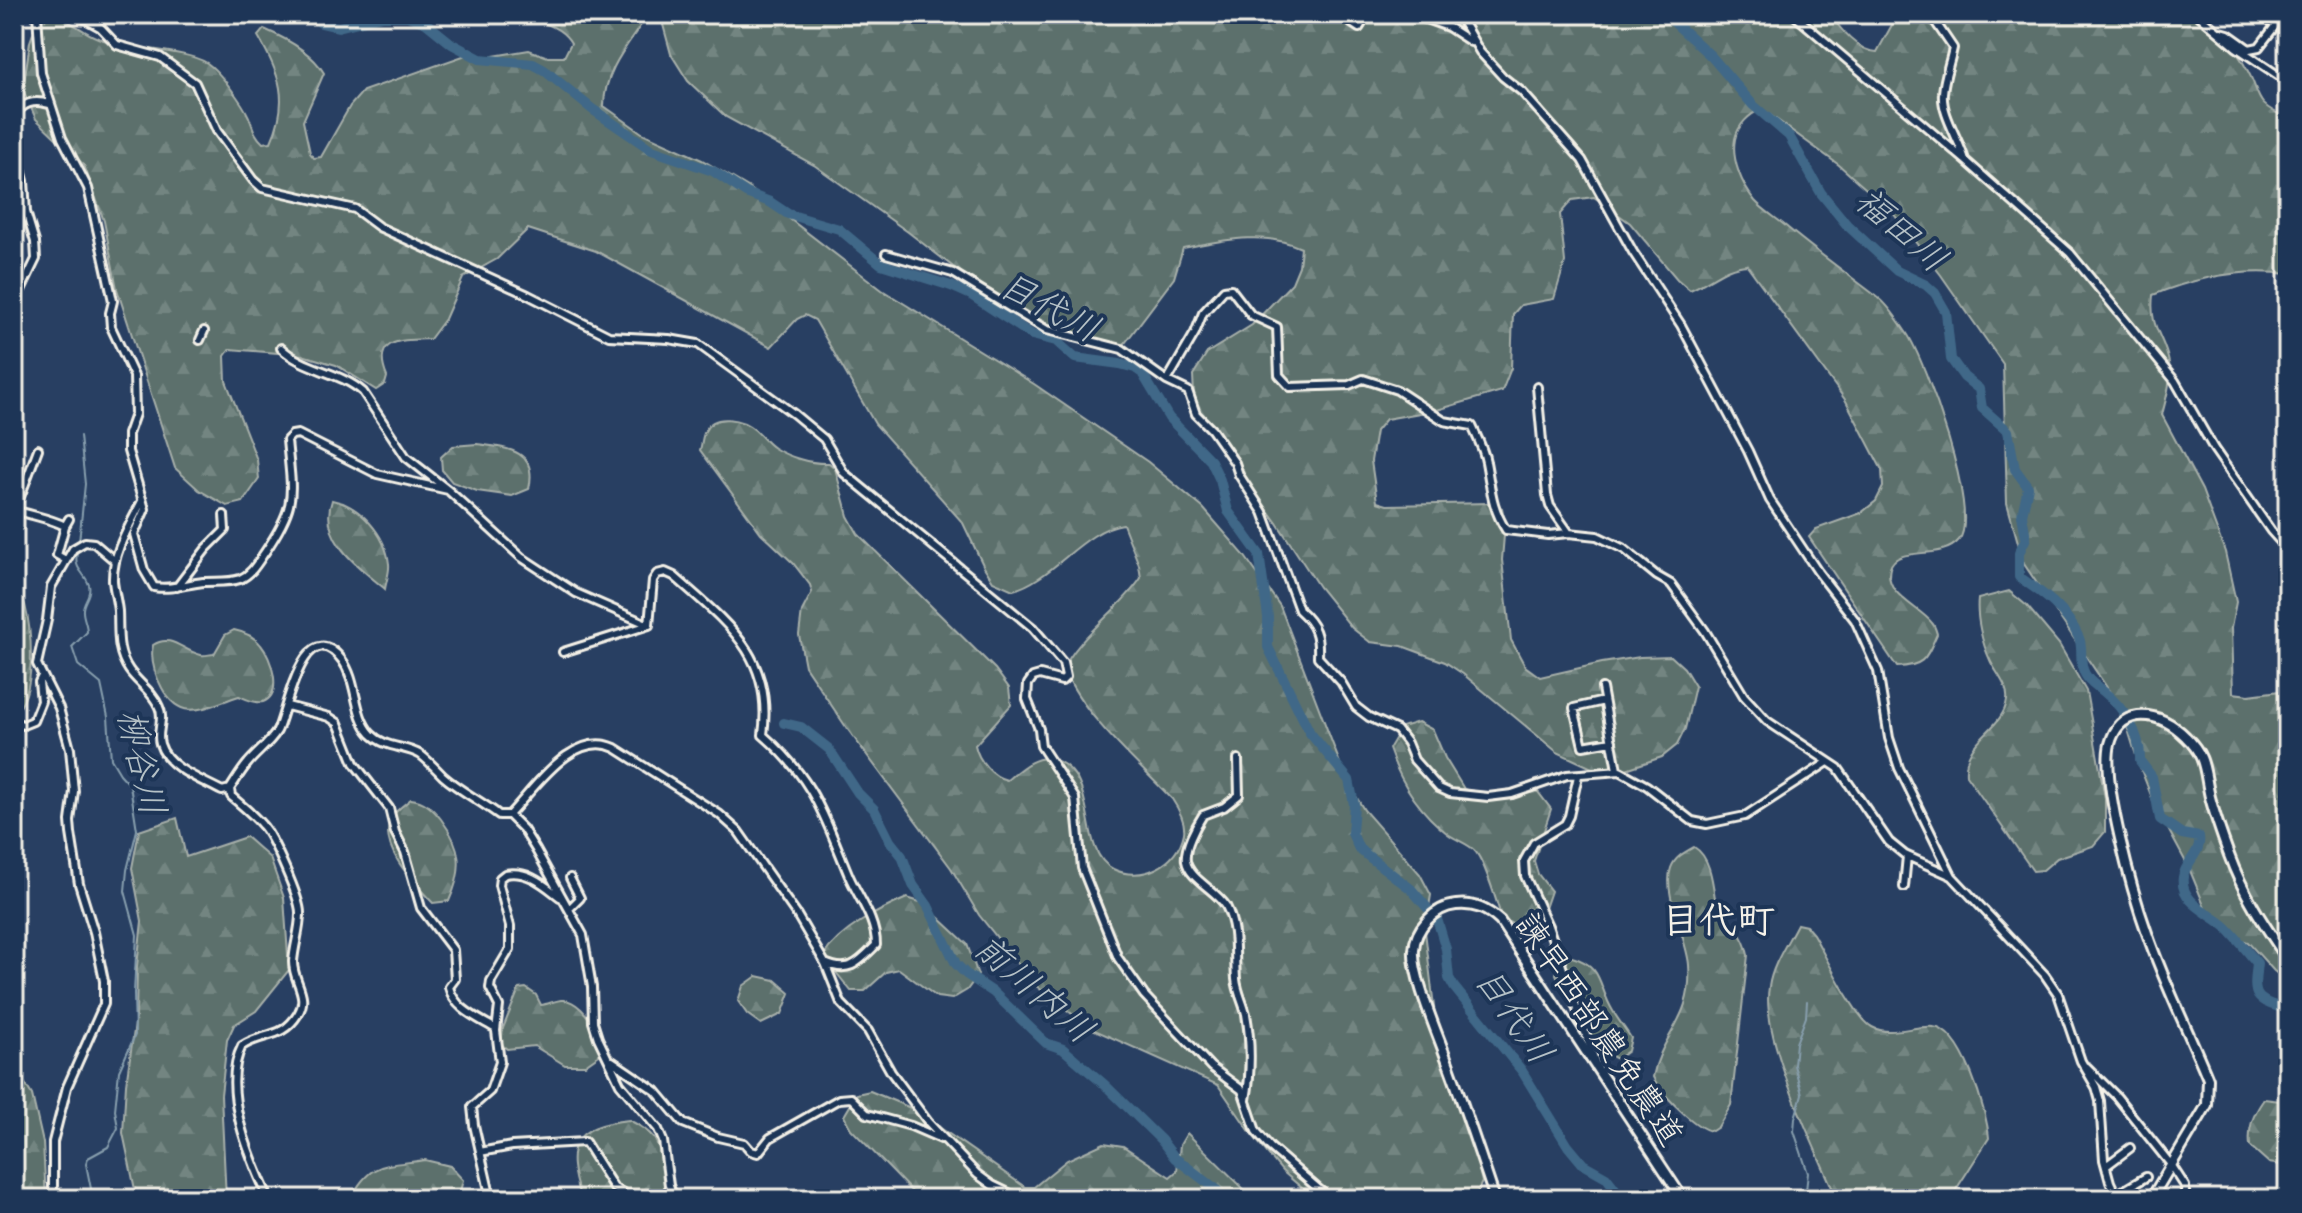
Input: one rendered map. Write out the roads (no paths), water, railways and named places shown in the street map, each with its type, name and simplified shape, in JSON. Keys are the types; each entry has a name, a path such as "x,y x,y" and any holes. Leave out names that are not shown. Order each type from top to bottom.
{"street":[{"path":"37,14 41,73 49,104 62,138 88,188 113,301 111,327 134,376 135,414 128,434 128,451 145,509 134,534 144,570 154,587 165,589 232,581 244,577 255,566 281,530 289,510 293,486 287,440 292,435 298,434 377,474 448,490"},
{"path":"76,14 100,27 117,45 160,57 195,83 217,131 262,188 355,209 379,227 609,336 687,341 714,354 824,439 844,473 857,485 1033,628 1063,663 1066,677 1062,681 1040,675 1033,677 1028,684 1027,699 1048,760 1075,798 1082,868 1118,958 1144,995 1211,1067 1242,1090 1256,1131 1270,1147 1330,1199"},
{"path":"1338,14 1359,28 1368,14"},
{"path":"1412,14 1448,27 1474,44"},
{"path":"1458,14 1474,44 1554,126 1582,160 1633,252 1681,325 1748,451 1770,500 1818,572 1855,620 1878,671 1889,738 1899,768 1952,876 2045,975 2058,994 2081,1061 2096,1087 2106,1166 2117,1197 2146,1177"},
{"path":"1793,14 2070,253 2175,381 2214,449 2271,531 2288,550"},
{"path":"1930,14 1953,48 1942,94 1965,160"},
{"path":"2197,14 2288,82"},
{"path":"2263,14 2276,25 2287,26 2285,14"},
{"path":"2218,31 2228,34 2249,49 2259,47 2276,25"},
{"path":"14,115 27,103 38,100 49,104"},
{"path":"14,143 24,181 26,212 35,242 36,259 14,299"},
{"path":"886,254 953,273 1047,330 1122,349 1167,381 1188,391 1196,414 1212,430 1235,463 1239,475 1263,512 1299,610 1312,621 1319,637 1318,657 1341,682 1356,707 1397,730 1414,760 1439,788 1450,793 1488,797 1512,794 1550,779 1617,770 1630,774 1692,821 1707,824 1745,816 1828,762"},
{"path":"1167,381 1203,313 1224,290 1231,289 1251,315 1277,327 1279,375 1290,387 1349,385 1363,379 1397,390 1444,421 1472,426 1486,460 1496,515 1506,530 1597,536 1624,549 1671,584 1705,631 1744,696 1767,721 1838,768 1889,842 1907,856 1952,876"},
{"path":"200,340 204,331"},
{"path":"281,348 292,359 354,384 363,392 406,457 448,490 521,557 576,593 649,625"},
{"path":"1537,387 1547,495 1550,506 1569,533"},
{"path":"38,449 15,511 37,514 44,520 65,526"},
{"path":"142,501 115,561 116,638 128,669 145,685 162,714 160,744 168,757 190,775 222,791 230,789"},
{"path":"177,587 225,530 224,515"},
{"path":"66,560 57,555 69,519"},
{"path":"53,1199 53,1142 67,1087 104,1004 104,981 103,967 79,884 71,833 74,791 70,749 59,708 37,664 47,620 48,597 73,549 85,542 94,543 115,561"},
{"path":"649,625 653,580 657,574 665,572 674,576 727,626 758,666 765,708 763,735 795,764 821,805 848,874 874,926 876,945 850,967 839,969 825,963"},
{"path":"563,652 649,625"},
{"path":"269,1199 241,1125 233,1081 242,1046 283,1031 299,1013 304,995 293,963 301,912 298,898 264,826 231,796 230,789 245,766 277,730 287,706 294,675 300,664 319,648 327,648 342,661 351,678 363,725 374,737 387,746 417,753 499,815 509,815 576,749 593,743 615,748 719,814 738,831 797,915 825,963 841,1003 868,1031 891,1072 944,1140 977,1174 1021,1199"},
{"path":"14,722 23,725 33,721 41,701 39,682 42,676"},
{"path":"1602,688 1617,770"},
{"path":"1604,701 1574,708 1583,746 1612,741"},
{"path":"287,706 329,717 338,723 354,763 389,808 421,908 453,950 455,979 449,987 450,993 458,1005 496,1029"},
{"path":"2151,1199 2207,1105 2208,1079 2146,932 2121,843 2109,747 2115,730 2131,718 2159,717 2186,736 2204,761 2210,796 2238,879 2250,904 2288,960"},
{"path":"1238,759 1239,795 1234,801 1203,815 1186,855 1190,870 1218,894 1231,919 1235,937 1236,979 1246,1014 1248,1037 1245,1104"},
{"path":"1578,776 1565,824 1534,843 1524,861 1525,876 1548,926 1581,1024 1596,1058 1596,1069"},
{"path":"509,815 523,829 583,935 592,987 593,1022 620,1084 658,1129 674,1199"},
{"path":"1904,887 1907,856"},
{"path":"491,1199 472,1107 490,1091 500,1062 496,1029 499,1006 490,988 510,949 510,926 499,885 500,878 505,874 525,874 539,880 568,905"},
{"path":"568,905 580,898 570,878"},
{"name":"諫早西部農免農道","path":"1495,1199 1413,954 1421,928 1428,918 1449,906 1477,906 1500,921 1683,1199"},
{"path":"609,1059 656,1091 683,1123 744,1143 758,1153 770,1138 839,1099 851,1098 867,1114 911,1126 944,1140"},
{"path":"2081,1061 2117,1097 2170,1165 2185,1186 2185,1199"},
{"path":"480,1152 512,1146 585,1142 614,1188 648,1199"},
{"path":"2106,1166 2130,1148"}],"waterway":[{"name":"目代川","path":"311,14 321,23 338,27 382,16 408,16 426,23 452,44 480,59 533,64 652,150 713,171 746,193 770,202 788,214 839,229 881,264 971,295 1032,335 1056,341 1075,358 1120,364 1142,373 1169,418 1211,461 1220,480 1228,511 1259,554 1268,617 1268,647 1310,733 1349,780 1354,804 1352,833 1359,849 1411,889 1437,919 1446,949 1449,978 1454,987 1522,1071 1568,1146 1583,1164 1606,1177 1623,1199"},
{"name":"福田川","path":"1665,14 1711,56 1753,105 1789,136 1821,193 1847,225 1897,271 1926,285 1935,293 1946,312 1951,359 1964,377 1979,389 1982,408 2008,431 2015,469 2028,487 2022,515 2026,538 2019,553 2019,577 2045,596 2068,619 2079,638 2083,670 2087,677 2118,705 2130,722 2138,741 2140,761 2152,777 2160,819 2182,834 2199,837 2198,848 2183,877 2186,894 2227,928 2257,963 2255,984 2258,996 2288,1010"},
{"name":"柳谷川","path":"79,542 85,484 80,436"},
{"name":"柳谷川","path":"78,548 76,561 90,589 83,608 87,632 72,647 78,665 101,684 108,717 111,759 130,785 137,830 125,891 137,935 135,1035 119,1071 115,1110 118,1128 108,1147 88,1158 86,1164 93,1199"},
{"name":"前川内川","path":"784,723 801,727 829,749 858,793 874,809 890,841 902,856 913,885 928,906 956,964 993,992 1046,1043 1063,1049 1105,1085 1175,1158 1216,1189 1224,1199"},
{"path":"1805,1199 1808,1173 1794,1131 1802,1094 1794,1065 1796,1043 1806,1017 1807,1001"}],"district":[{"name":"目代町","path":"1718,920"}]}
